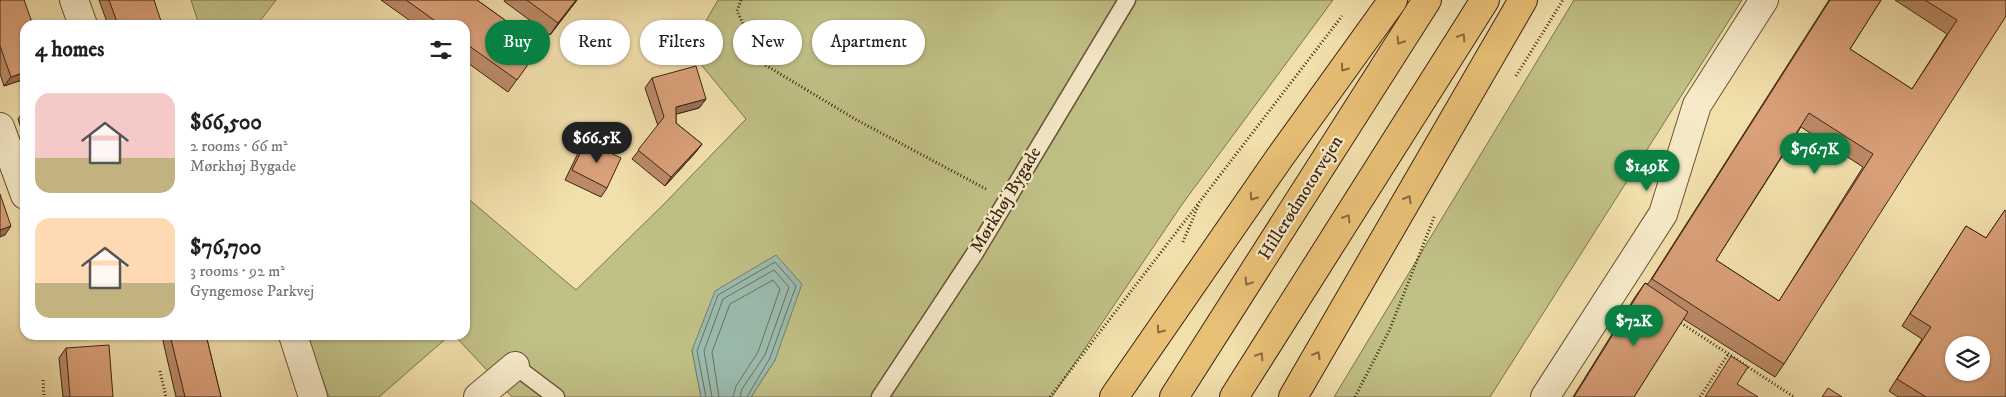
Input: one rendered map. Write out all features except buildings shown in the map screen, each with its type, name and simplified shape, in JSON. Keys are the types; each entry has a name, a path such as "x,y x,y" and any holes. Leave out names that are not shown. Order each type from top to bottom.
{"highway":[{"path":"1114,397 1280,157 1393,0"},
{"name":"Hillerødmotorvejen","path":"1174,397 1427,0"},
{"path":"1234,397 1485,0"},
{"path":"1293,397 1523,0"}],"street":[{"path":"74,0 81,20"},
{"path":"1545,397 1663,214 1697,105 1764,0"},
{"path":"0,127 20,181"},
{"path":"295,340 313,397"},
{"path":"478,397 515,366"}],"lane":[{"name":"Mørkhøj Bygade","path":"880,397 975,253 1127,0"},
{"path":"515,366 556,397"}],"path":[{"path":"742,0 737,11 762,64 855,119 1006,200"},
{"path":"1511,84 1563,0"},
{"path":"1050,397 1343,15"},
{"path":"1355,397 1389,331 1436,212"},
{"path":"1677,320 1794,397"},
{"path":"1700,397 1728,353"},
{"path":"160,371 166,397"},
{"path":"42,380 44,397"}],"green space":[{"path":"191,0 276,0 261,20 197,20"},
{"path":"718,0 1333,0 1183,203 1052,397 751,397 775,360 692,350 701,397 512,397 459,340 470,340 470,200 576,290 664,204 746,119 701,65 723,65 723,20 706,20"},
{"path":"1574,0 1742,0 1490,397 1334,397"},
{"path":"309,340 444,340 379,397 329,397"}],"water":[{"path":"776,255 802,284 775,360 751,397 701,397 692,350 715,291"}]}
